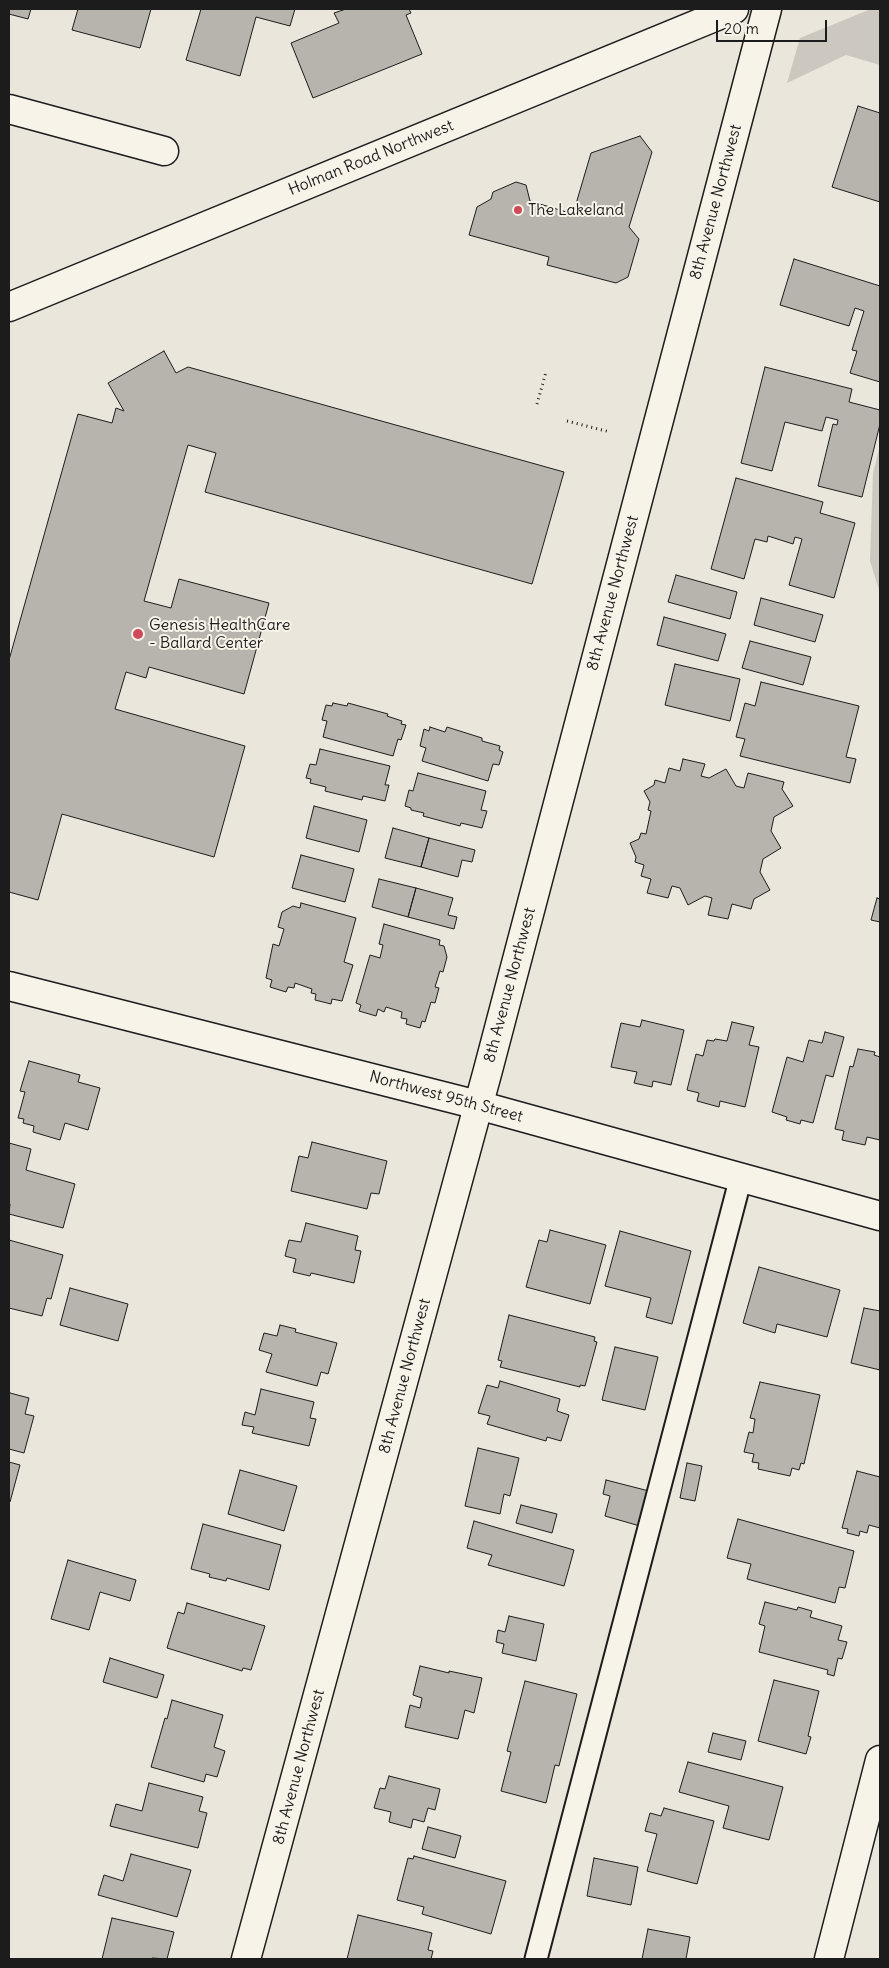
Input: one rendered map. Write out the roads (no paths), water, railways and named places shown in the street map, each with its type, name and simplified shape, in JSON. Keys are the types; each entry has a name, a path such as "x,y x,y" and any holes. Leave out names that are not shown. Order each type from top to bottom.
{"street":[{"name":"8th Avenue Northwest","path":"246,1959 478,1105 766,9"},
{"name":"Holman Road Northwest","path":"9,307 722,14"},
{"path":"9,110 164,151"},
{"name":"Northwest 95th Street","path":"9,986 478,1105 880,1216"},
{"path":"828,1959 880,1760"}],"lane":[{"path":"536,1959 741,1177"}],"place":[{"name":"The Lakeland","path":"518,210"},
{"name":"Genesis HealthCare - Ballard Center","path":"138,634"}]}
